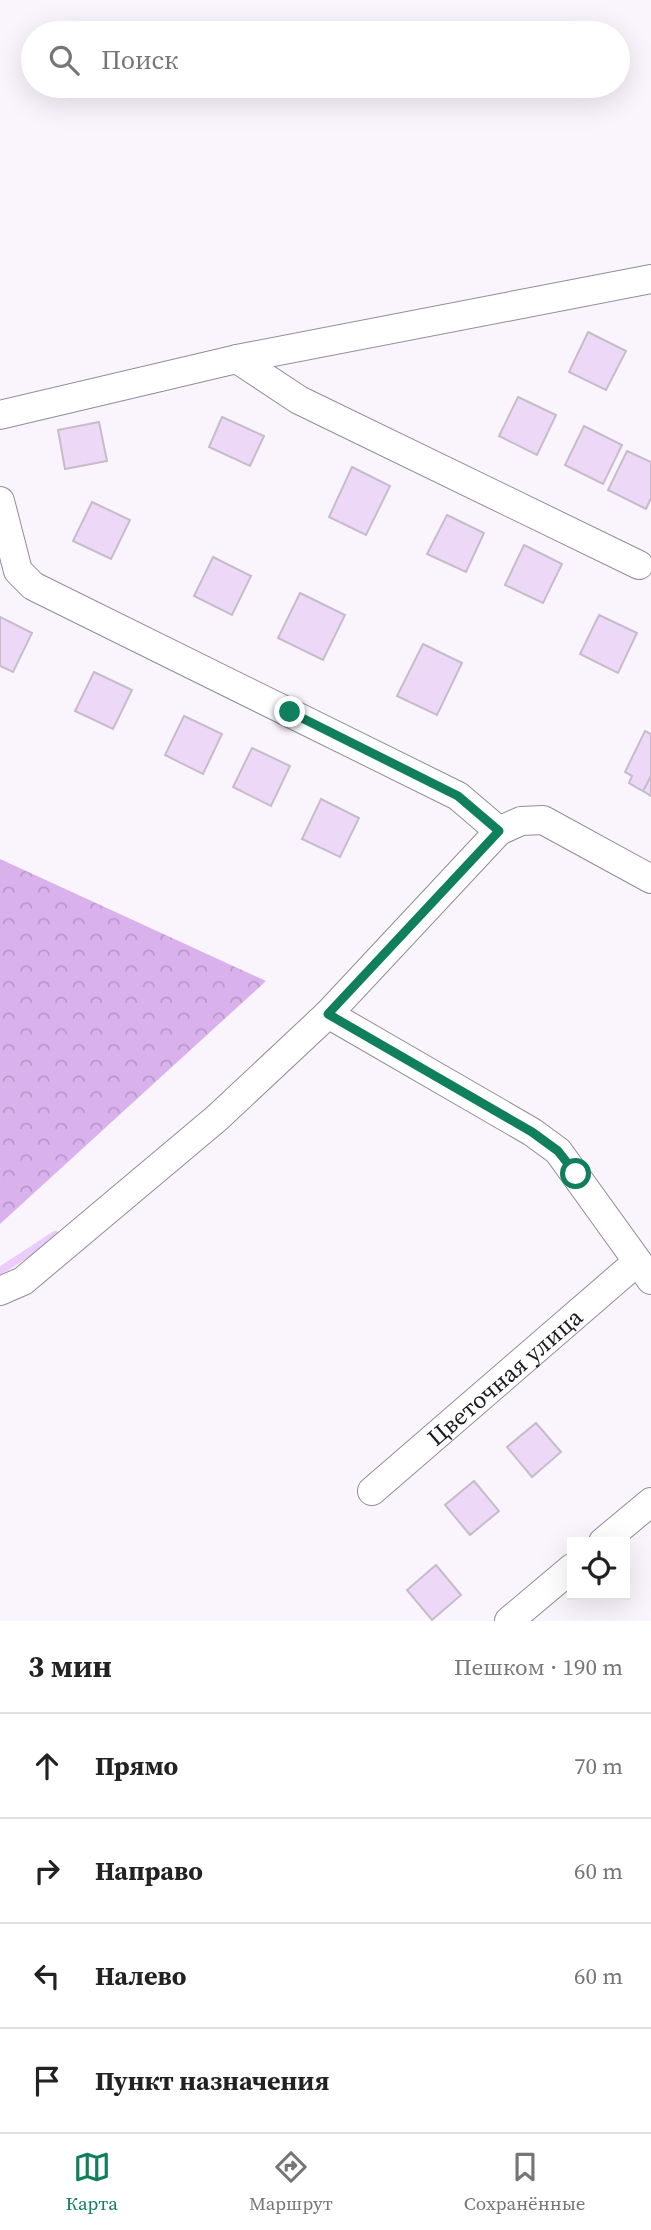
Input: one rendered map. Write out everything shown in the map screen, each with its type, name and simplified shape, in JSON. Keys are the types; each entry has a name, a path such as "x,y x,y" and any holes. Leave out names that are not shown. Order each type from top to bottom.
{"street":[{"path":"0,415 237,359 651,279"},
{"path":"237,359 299,400 639,565"},
{"path":"0,501 18,571 33,586 458,796 499,831"},
{"path":"0,1291 23,1281 217,1118 328,1014 499,831 521,821 543,821 651,879"},
{"path":"328,1014 532,1132 558,1151 644,1271"},
{"name":"Цветочная улица","path":"372,1491 644,1271"},
{"path":"609,1537 651,1502"},
{"path":"509,1621 567,1572"}],"green space":[{"path":"0,859 266,981 0,1224"}],"building":[{"path":"588,332 626,351 606,390 569,372"},
{"path":"518,397 556,415 537,455 499,436"},
{"path":"222,417 264,436 250,466 209,447"},
{"path":"99,422 107,461 65,469 58,430"},
{"path":"584,426 622,445 603,484 565,465"},
{"path":"627,451 651,462 651,498 646,509 608,490"},
{"path":"352,467 390,486 366,535 329,517"},
{"path":"92,502 130,520 111,559 73,541"},
{"path":"447,515 484,533 466,572 427,554"},
{"path":"524,545 562,564 543,603 505,585"},
{"path":"213,557 251,576 232,615 194,596"},
{"path":"300,593 345,615 323,660 278,638"},
{"path":"599,615 637,633 618,673 580,654"},
{"path":"0,617 32,633 13,672 0,666"},
{"path":"423,644 462,663 437,715 397,696"},
{"path":"94,672 132,690 113,729 75,711"},
{"path":"184,716 222,734 203,774 165,755"},
{"path":"645,731 651,734 651,776 643,791 629,783 632,776 625,772"},
{"path":"252,748 290,766 271,806 233,787"},
{"path":"651,776 651,796 643,791"},
{"path":"321,799 359,818 340,857 302,839"},
{"path":"536,1423 561,1452 532,1477 507,1447"},
{"path":"474,1481 499,1511 470,1535 445,1505"},
{"path":"436,1565 461,1595 432,1620 407,1590"}],"waterway":[{"path":"0,1271 55,1235"}],"route":[{"path":"290,712 458,796 499,831 328,1014 532,1132 558,1151 576,1174"}]}
